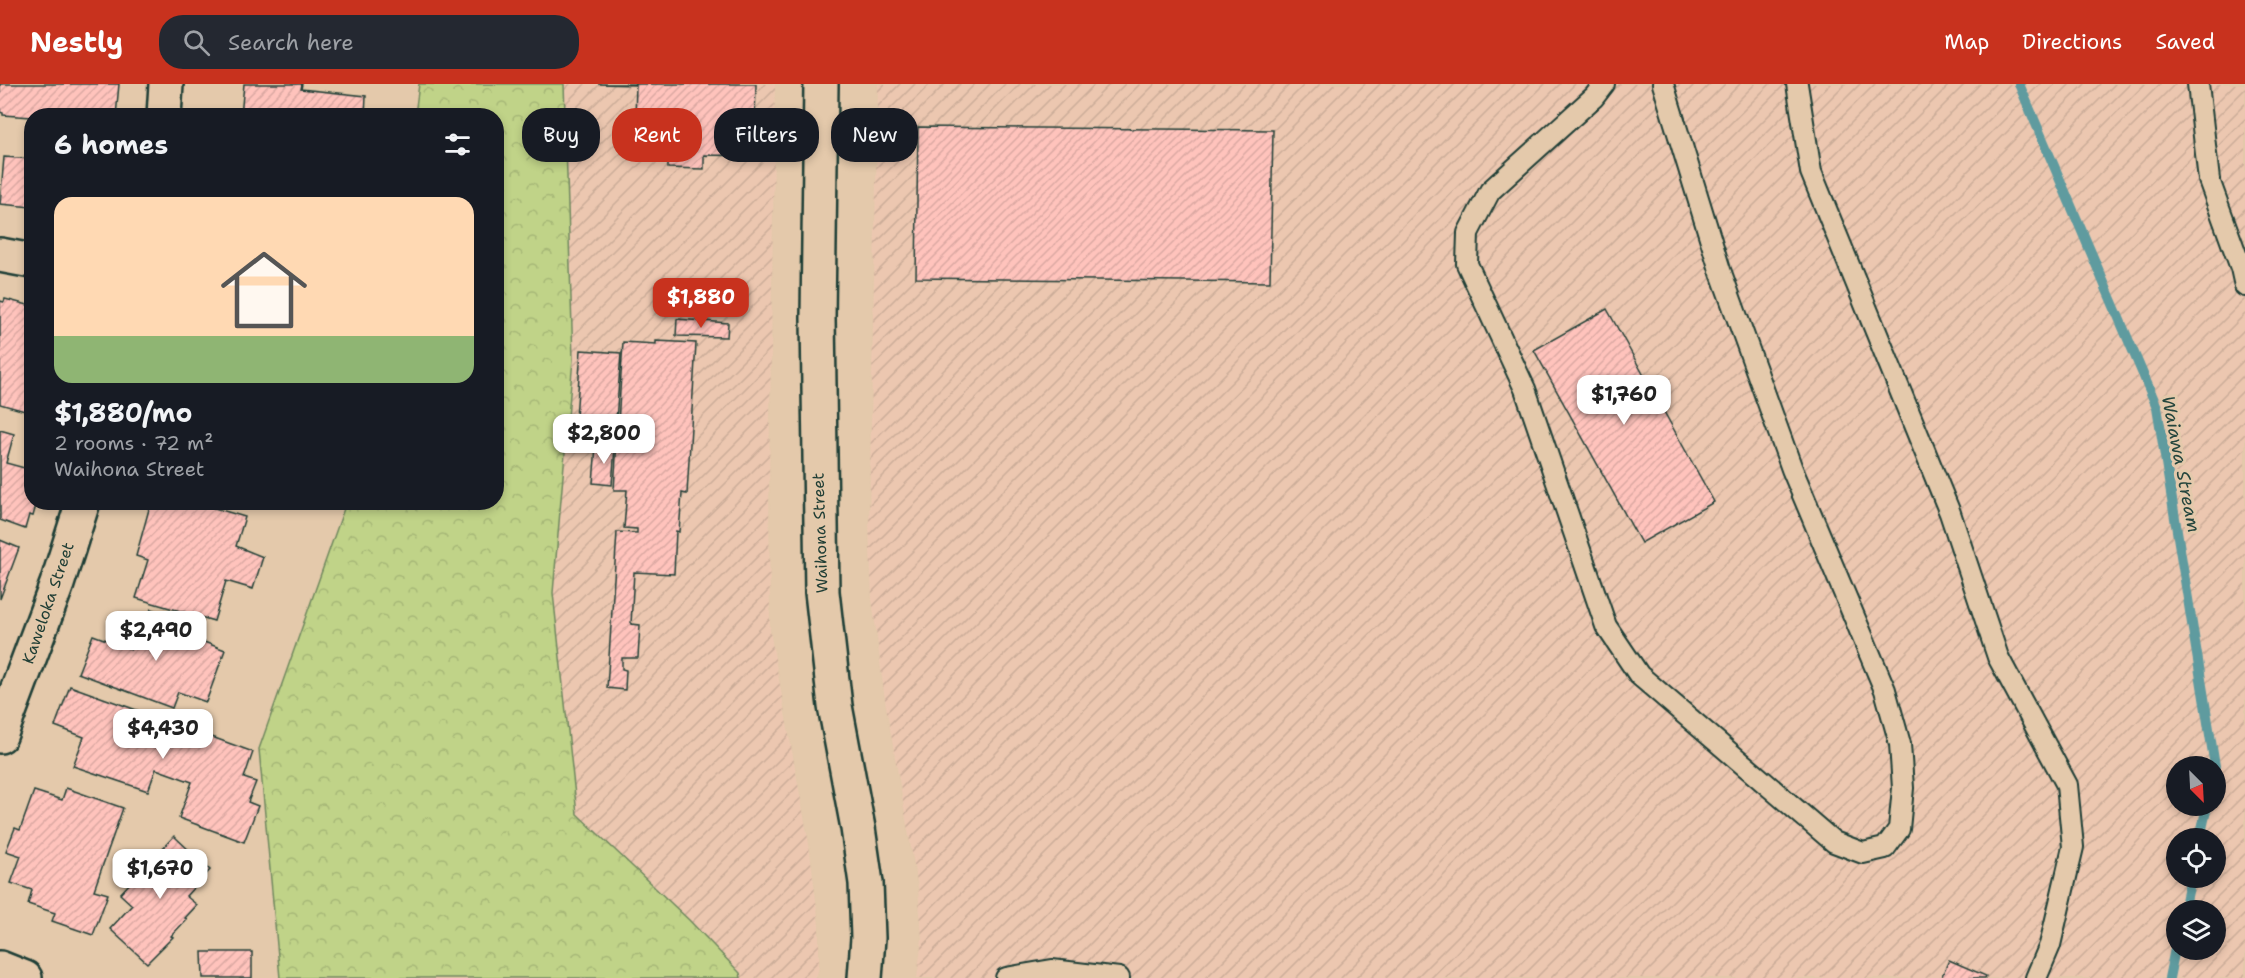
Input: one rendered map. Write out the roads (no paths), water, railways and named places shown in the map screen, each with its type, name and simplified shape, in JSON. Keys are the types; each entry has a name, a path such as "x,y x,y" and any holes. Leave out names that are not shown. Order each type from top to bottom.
{"street":[{"path":"164,108 166,84"},
{"name":"Waihona Street","path":"821,84 818,330 822,592 832,686 866,883 868,938 865,978"},
{"path":"0,255 24,260"},
{"name":"Kaweloka Street","path":"0,736 57,584 80,510"},
{"path":"0,968 25,978"}],"lane":[{"path":"1604,84 1594,97 1490,191 1468,233 1467,264 1525,389 1606,626 1640,675 1834,842 1863,853 1885,848 1899,829 1904,788 1900,744 1885,690 1792,469 1720,270 1663,84"},
{"path":"1797,84 1811,172 1950,513 1998,657 2067,785 2073,848 2050,945 2036,978"},
{"path":"2198,84 2209,180 2241,268 2245,286"},
{"path":"1005,978 1053,970 1119,978"}],"waterway":[{"name":"Waiawa Stream","path":"2019,84 2157,407 2213,756"},
{"name":"Waiawa Stream","path":"2202,828 2205,816"},
{"name":"Waiawa Stream","path":"2186,900 2189,888"},
{"name":"Waiawa Stream","path":"2169,978 2173,960"}]}
